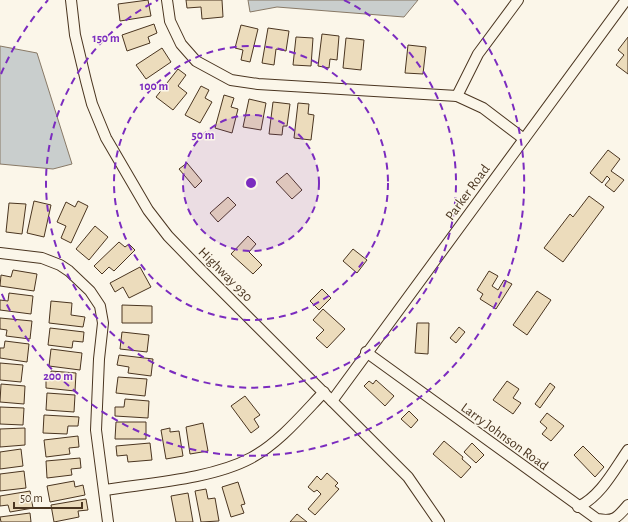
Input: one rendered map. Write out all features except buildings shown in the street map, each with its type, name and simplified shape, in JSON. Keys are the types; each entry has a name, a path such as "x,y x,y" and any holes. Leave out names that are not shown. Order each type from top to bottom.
{"street":[{"name":"Highway 930","path":"71,0 75,35 92,104 106,138 148,210 168,236 408,477 439,522"},
{"path":"167,0 170,21 181,44 196,61 231,80 258,84 457,96 483,108 524,139"},
{"path":"457,96 478,54 518,0"},
{"name":"Parker Road","path":"332,401 366,352 626,0"},
{"path":"0,253 42,258 60,265 69,271 90,292 100,306 103,323 99,359 96,430 100,471 105,490 108,522"},
{"name":"Larry Johnson Road","path":"366,352 578,507 597,519 608,522 620,515 628,506"},
{"path":"105,490 219,470 251,458 281,436 324,392"},
{"path":"578,507 589,502 600,490 628,450"}],"shaded area":[{"path":"248,0 418,0 404,17 277,7 250,12"},
{"path":"0,46 37,53 72,164 53,169 0,164"}]}
